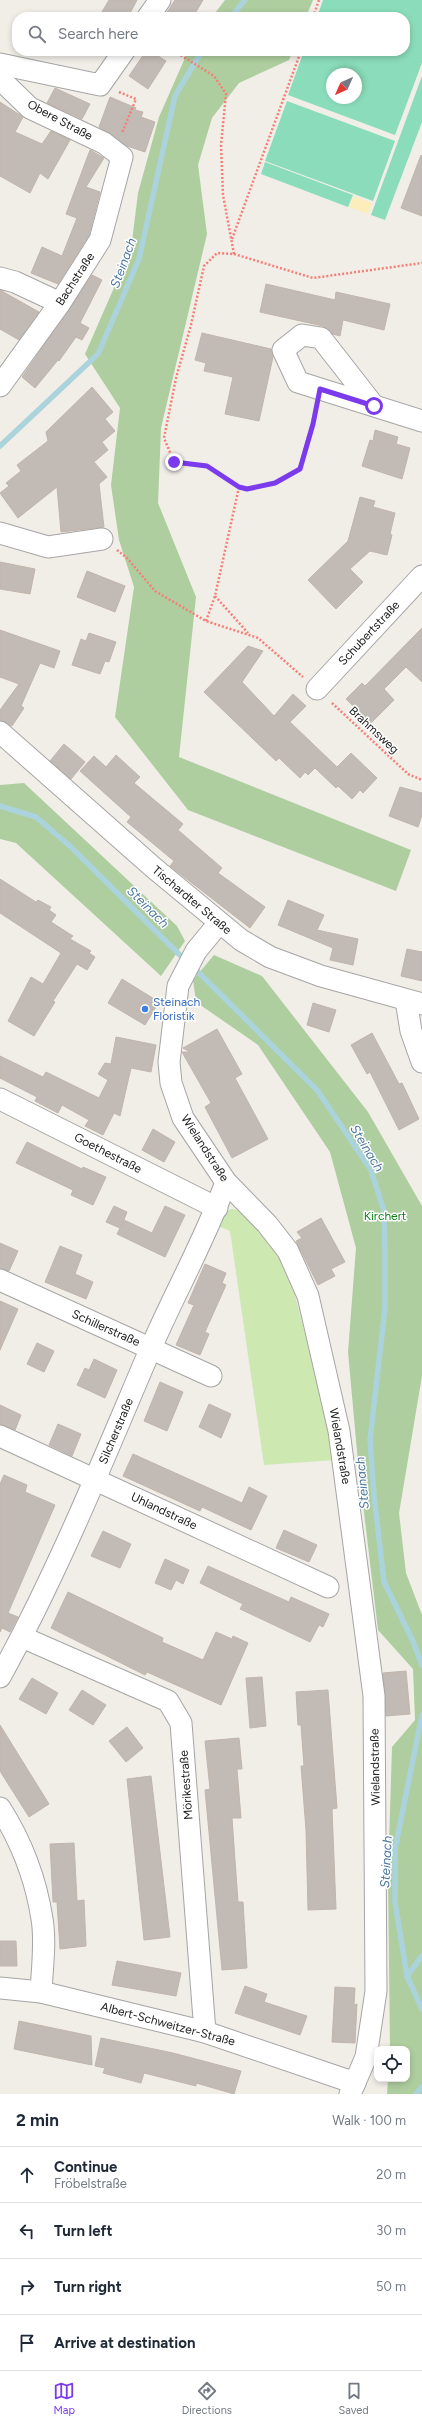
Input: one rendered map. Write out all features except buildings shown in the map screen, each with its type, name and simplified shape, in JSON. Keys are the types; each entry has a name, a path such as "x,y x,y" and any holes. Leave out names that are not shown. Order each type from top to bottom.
{"street":[{"path":"152,12 160,0"},
{"path":"0,64 100,85 120,56"},
{"name":"Obere Straße","path":"0,80 30,108 104,143 118,155"},
{"name":"Bachstraße","path":"0,386 60,303 100,240 118,155"},
{"path":"0,278 15,282 60,303"},
{"path":"374,406 321,338 302,335 283,350 298,382 374,406 422,421"},
{"path":"0,533 48,547 102,539"},
{"name":"Schubertstraße","path":"317,689 422,576"},
{"name":"Tischardter Straße","path":"0,732 219,923 241,940 270,957 321,976 414,1002"},
{"name":"Wielandstraße","path":"219,923 196,951 182,974 178,986 169,1062 171,1083 183,1118 226,1182 267,1224 288,1251 308,1296 339,1430 360,1577 374,1703 376,1991 366,2057 353,2088"},
{"path":"414,1002 411,1031 422,1062"},
{"name":"Goethestraße","path":"0,1099 217,1208"},
{"name":"Silcherstraße","path":"0,1677 22,1637 96,1480 151,1349 217,1208 226,1182"},
{"name":"Schillerstraße","path":"0,1280 211,1376"},
{"name":"Uhlandstraße","path":"0,1436 328,1587"},
{"name":"Mörikestraße","path":"22,1637 168,1701 181,1723 205,2032"},
{"path":"0,1808 9,1822 28,1863 42,1920 41,1992"},
{"name":"Albert-Schweitzer-Straße","path":"0,1988 41,1992 205,2032 353,2088"}],"path":[{"path":"315,12 319,0"},
{"path":"182,56 214,76 226,94 221,145 223,195 234,254"},
{"path":"232,239 299,56"},
{"path":"100,85 136,99 118,155"},
{"path":"320,389 313,424 300,469 275,483 247,489 239,487 207,466 174,462 164,438 176,378 191,326 204,266 217,253 234,254 313,278 422,263"},
{"path":"206,621 215,596 239,487"},
{"path":"102,539 127,558 155,591 206,621 249,634"},
{"path":"215,596 249,634"},
{"name":"Brahmsweg","path":"249,634 258,638 317,689 408,774 422,780"}],"green space":[{"path":"225,0 313,0 308,12 216,12"},
{"path":"323,0 422,0 422,63 395,135 288,95 302,56 410,56 410,12 319,12"},
{"path":"186,56 291,56 289,60 239,83 212,118 198,165 207,234 161,428 158,503 196,597 179,757 411,850 396,891 188,810 115,717 134,587 119,540 111,485 120,408 85,354 131,249 138,193 159,117"},
{"path":"422,76 422,122 385,220 371,215"},
{"path":"287,101 395,141 373,201 265,161"},
{"path":"265,162 353,195 348,207 261,174"},
{"path":"24,783 177,926 185,941 161,976 16,843 0,839 0,785"},
{"name":"Kirchert","path":"214,955 262,976 368,1112 422,1206 422,1376 399,1513 406,1573 422,1615 422,2094 387,2094 388,2082 410,2082 410,2046 390,2046 388,1875 392,1747 415,1720 413,1669 378,1630 358,1462 348,1352 356,1248 330,1152 258,1045 196,1002 193,980"},
{"path":"231,1209 245,1211 276,1248 290,1276 335,1460 264,1465 230,1231 218,1226 223,1215"}],"sand":[{"path":"354,196 372,203 368,214 349,207"}],"waterway":[{"name":"Steinach","path":"235,12 245,0"},
{"name":"Steinach","path":"0,446 98,354 139,259 175,96 199,56"},
{"name":"Steinach","path":"0,806 36,817 72,848 186,961"},
{"name":"Steinach","path":"193,967 317,1090 371,1170 384,1211 385,1252 385,1308 370,1440 374,1495 384,1582 412,1639 422,1665"},
{"name":"Steinach","path":"422,1715 395,1849 395,1902 407,1976 422,2009"},
{"path":"407,1976 422,1956"},
{"name":"Steinach","path":"416,2094 422,2087"}],"place":[{"name":"Steinach Floristik","path":"145,1009"}],"route":[{"path":"174,462 207,466 239,487 247,489 275,483 300,469 313,424 320,389 374,406"}]}
